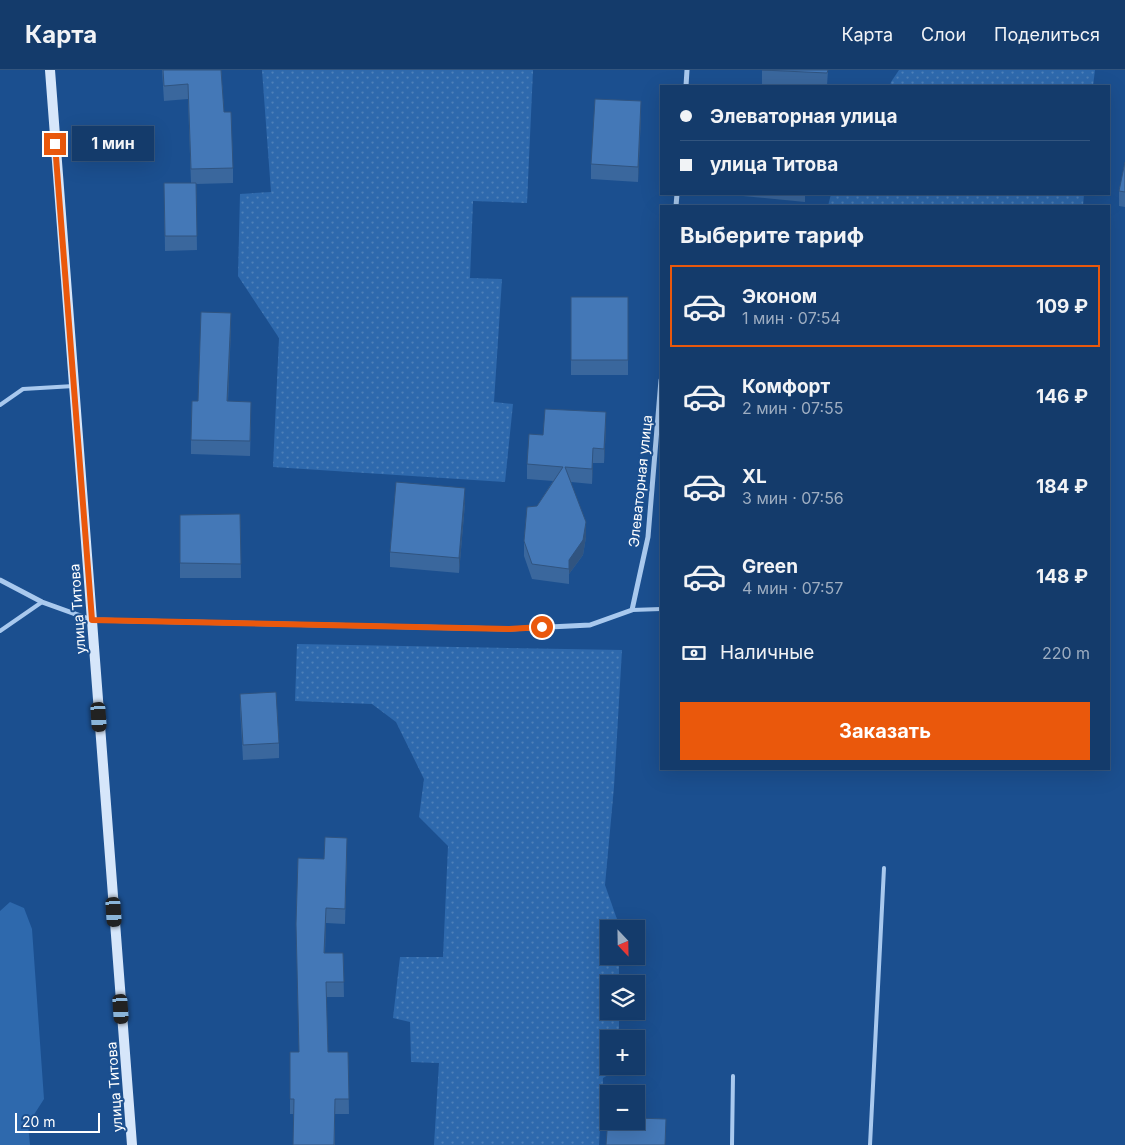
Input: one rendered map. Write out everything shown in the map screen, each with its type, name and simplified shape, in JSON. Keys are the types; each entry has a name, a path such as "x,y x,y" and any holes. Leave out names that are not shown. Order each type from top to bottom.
{"main road":[{"name":"улица Титова","path":"50,70 132,1145"}],"street":[{"path":"686,85 687,70"},
{"name":"Элеваторная улица","path":"632,610 648,537 660,392"},
{"path":"0,580 42,602 92,620 509,629 590,625 632,610"}],"lane":[{"path":"0,405 23,389 74,386"},
{"path":"0,631 42,602"},
{"path":"632,610 660,609"},
{"path":"870,1145 884,868"},
{"path":"732,1145 733,1076"}],"shaded area":[{"path":"262,70 533,70 527,203 473,201 470,278 502,279 494,402 513,404 505,482 273,467 279,338 238,276 240,194 271,192"},
{"path":"899,70 1095,70 1093,85 890,85"},
{"path":"831,195 1084,195 1083,205 828,205"},
{"path":"297,644 622,650 614,787 605,885 617,920 600,920 600,965 619,965 619,975 600,975 600,1020 619,1020 619,1030 600,1030 600,1075 608,1075 603,1078 603,1085 600,1085 599,1145 434,1145 439,1063 411,1062 410,1022 393,1018 400,957 443,957 448,846 419,817 424,779 396,722 372,704 295,701"},
{"path":"10,902 24,908 32,929 44,1099 28,1124 30,1145 0,1145 0,911"}],"building":[{"path":"163,70 221,70 224,112 231,112 233,168 191,169 188,84 164,86"},
{"path":"762,70 828,70 827,73"},
{"path":"595,99 641,101 638,167 591,164"},
{"path":"1125,162 1125,192 1119,191"},
{"path":"164,183 196,183 197,236 165,236"},
{"path":"571,297 628,297 628,360 571,360"},
{"path":"201,312 231,313 227,401 251,402 250,441 191,440 192,401 198,401"},
{"path":"545,409 606,412 604,449 593,448 592,469 565,467 586,522 583,540 569,560 569,569 532,564 524,541 527,507 537,506 563,467 527,464 529,434 543,435"},
{"path":"396,482 465,488 459,558 390,552"},
{"path":"240,514 241,564 180,563 180,515"},
{"path":"276,692 279,743 243,745 240,694"},
{"path":"325,837 347,838 345,909 326,908 324,953 343,953 344,982 326,982 328,1052 348,1052 349,1099 335,1099 334,1145 293,1145 294,1099 290,1099 290,1052 299,1052 296,924 298,858 324,859"},
{"path":"645,1118 666,1119 665,1145 606,1145 607,1130 645,1130"}],"route":[{"path":"55,144 92,620 509,629 542,627"}]}
